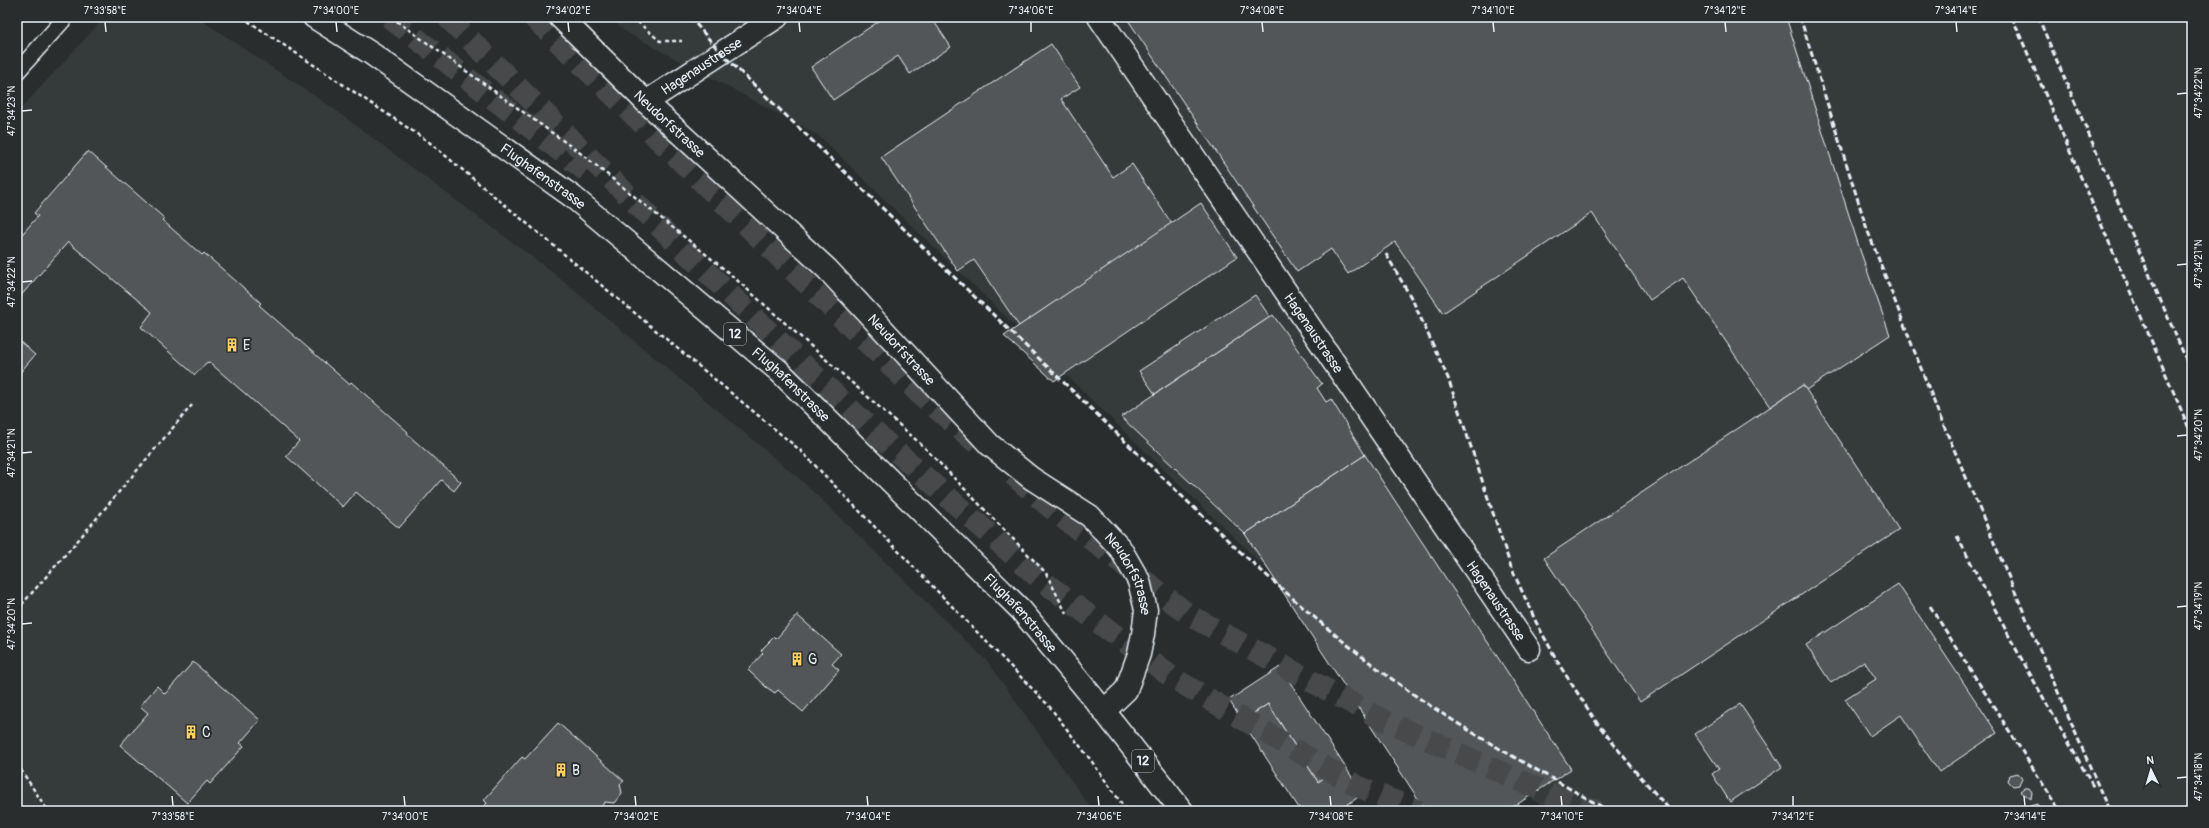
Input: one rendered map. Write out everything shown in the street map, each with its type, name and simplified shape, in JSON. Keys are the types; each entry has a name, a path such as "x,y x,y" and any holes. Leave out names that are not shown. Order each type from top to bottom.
{"street":[{"name":"Flughafenstrasse","path":"314,17 372,54 573,197 779,371 1021,610 1104,711 1182,811"},
{"name":"Neudorfstrasse","path":"560,17 646,102 827,269 990,445 1031,478 1090,516 1120,548 1139,581 1146,610 1140,654 1126,690 1104,711"},
{"name":"Hagenaustrasse","path":"646,102 777,17"},
{"name":"Hagenaustrasse","path":"1099,17 1529,649"}],"lane":[{"path":"17,72 66,17"}],"path":[{"path":"242,17 428,142 801,451 1049,706 1090,758 1127,811"},
{"path":"391,17 583,155 730,273 924,447 1046,573"},
{"path":"632,17 660,41 682,41"},
{"path":"17,610 192,405"},
{"path":"17,764 48,811"}],"shaded area":[{"path":"105,17 197,17 331,107 547,268 801,480 988,662 1093,811 17,811 17,113"},
{"path":"610,17 2192,17 2192,811 1536,811 1540,804 1460,756 818,135 624,31"}],"building":[{"path":"885,17 931,17 951,47 910,74 898,56 833,100 811,67"},
{"path":"1126,17 1786,17 1861,253 1890,335 1806,390 1803,385 1770,407 1683,278 1650,300 1592,213 1443,313 1395,242 1348,274 1331,249 1297,272"},
{"path":"1051,44 1080,87 1061,99 1113,177 1132,164 1172,224 1019,326 974,260 958,271 881,157"},
{"name":"E","path":"88,151 164,218 162,220 202,255 204,253 261,303 259,305 349,384 351,382 408,432 407,434 461,482 454,491 441,480 399,528 356,492 343,507 286,456 299,441 209,362 206,363 195,375 141,327 152,312 68,242 17,300 17,240 38,216 34,213"},
{"path":"1201,203 1237,257 1054,381 1004,336"},
{"path":"1255,295 1270,317 1155,394 1139,371"},
{"path":"1273,315 1322,384 1317,388 1326,402 1331,399 1365,455 1245,534 1121,417"},
{"path":"17,339 35,355 17,376"},
{"path":"1803,385 1899,530 1640,702 1544,558"},
{"path":"1365,455 1571,769 1507,811 1426,811 1245,534"},
{"path":"1898,584 1997,733 1939,772 1901,715 1870,736 1845,699 1876,679 1864,661 1831,683 1806,645"},
{"name":"G","path":"797,615 841,654 832,664 839,670 803,712 778,690 775,693 766,687 748,670 763,653 761,651 763,648 774,637 776,639"},
{"name":"C","path":"193,662 260,720 240,743 244,746 210,784 207,781 187,803 120,745 148,713 140,706 157,686 165,694"},
{"path":"1280,667 1344,765 1318,782 1268,704 1242,721 1229,700"},
{"path":"1268,704 1318,782 1344,765 1363,794 1338,811 1301,811 1242,721"},
{"path":"1740,704 1782,767 1730,802 1712,774 1719,769 1695,734"},
{"name":"B","path":"558,723 624,781 620,784 622,793 614,803 605,802 597,811 480,811 487,803 484,800 522,757 525,759"},
{"path":"2018,773 2022,779 2019,785 2013,786 2008,781 2010,775"},
{"path":"2024,788 2029,788 2032,792 2031,799 2020,791"},
{"path":"2037,804 2042,811 2029,811 2030,806"}],"tunnel":[{"path":"389,17 586,171"},
{"path":"447,17 667,234 870,428 1040,579 1173,678 1357,786 1419,811"},
{"path":"533,17 921,395 982,448"},
{"path":"1013,475 1058,514 1189,615 1383,720 1564,800 1598,811"}],"railway":[{"path":"690,17 721,53 1236,548 1316,618 1357,652 1424,702 1502,750 1609,811"},
{"path":"1800,17 1867,229 1938,412 2109,811"},
{"path":"2012,17 2192,435"},
{"path":"2038,17 2192,373"},
{"path":"1386,254 1413,301 1448,378 1511,567 1536,622 1560,666 1597,723 1636,772 1671,811"},
{"path":"1957,536 2011,640 2094,788"},
{"path":"1930,606 2060,811"}],"place":[{"name":"E","path":"232,345"},
{"name":"G","path":"797,659"},
{"name":"C","path":"191,732"},
{"name":"B","path":"561,770"}]}
